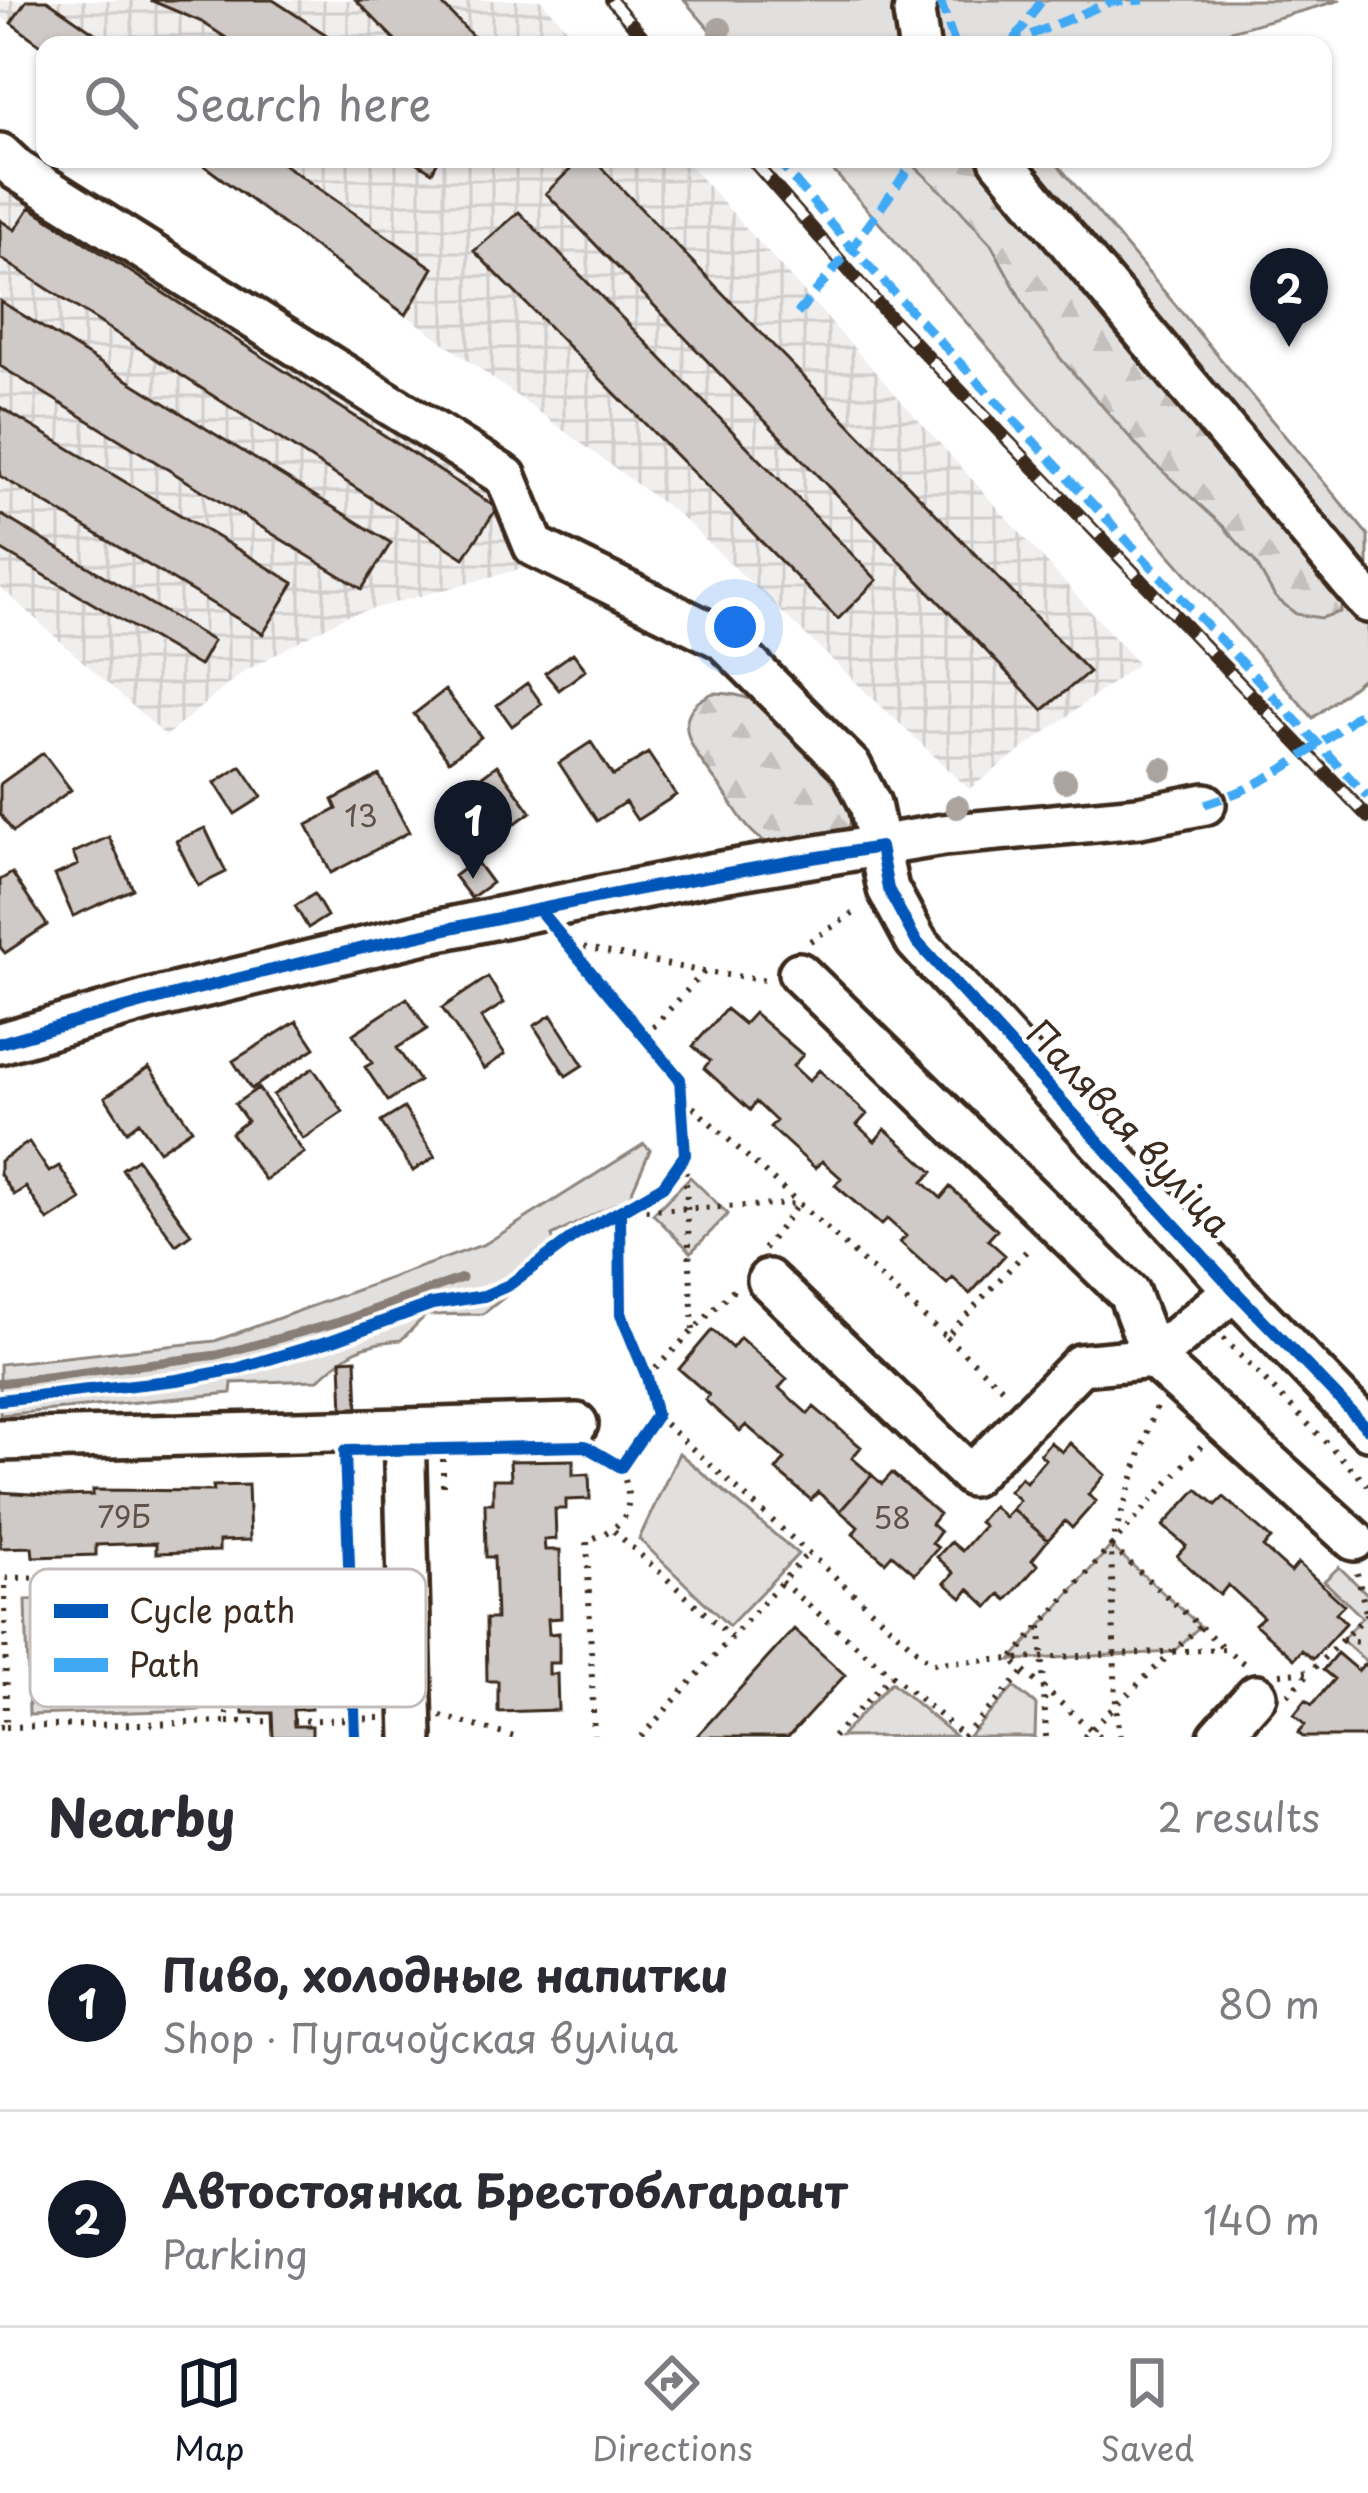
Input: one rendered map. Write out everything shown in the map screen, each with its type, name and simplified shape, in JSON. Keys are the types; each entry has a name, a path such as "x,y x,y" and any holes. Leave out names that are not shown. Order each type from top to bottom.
{"street":[{"path":"917,0 918,36"},
{"name":"Палявая вуліца","path":"0,154 57,195 506,477 534,546 723,639 851,767 870,804 888,889 916,941 1234,1290 1368,1429"},
{"path":"1007,168 1368,602"},
{"path":"0,1043 216,983 425,933 710,874 943,836 1139,817 1205,804"},
{"path":"793,966 1129,1294 1156,1376 1356,1557"},
{"path":"768,1280 971,1475 1080,1365 1156,1376"},
{"path":"1156,1376 1234,1290"},
{"path":"404,1429 408,1569"},
{"path":"0,1440 404,1429 581,1435"},
{"path":"1219,1737 1264,1682"},
{"path":"411,1707 412,1737"}],"path":[{"path":"569,944 704,972 793,966 869,903"},
{"path":"539,911 680,1079 693,1332"},
{"path":"645,1036 704,972"},
{"path":"682,1096 1030,1414"},
{"path":"0,1400 236,1369 432,1304 484,1296 520,1277 575,1235 663,1186 685,1155"},
{"path":"620,1211 798,1204"},
{"path":"620,1211 621,1314 647,1377 656,1416 931,1663 1226,1649"},
{"path":"946,1337 1036,1242"},
{"path":"1204,1319 1368,1485"},
{"path":"1120,1737 1111,1546 1156,1376"},
{"path":"621,1467 656,1416"},
{"path":"581,1435 621,1467 630,1491 629,1510 614,1531 587,1541 594,1737"},
{"path":"1011,1660 1208,1438"},
{"path":"345,1451 350,1569"},
{"path":"614,1531 731,1638"},
{"path":"1111,1546 1264,1682 1311,1671 1368,1617 1356,1557"},
{"path":"640,1737 808,1553"},
{"path":"30,1578 4,1579 3,1727 272,1721"},
{"path":"782,1582 963,1737 1025,1671"},
{"path":"1041,1625 1046,1737"},
{"path":"1084,1737 1200,1626"},
{"path":"1341,1640 1368,1643"},
{"path":"1011,1660 1100,1737"},
{"path":"833,1737 891,1675"},
{"path":"227,1707 227,1722"},
{"path":"354,1707 355,1737"}],"shaded area":[{"path":"0,0 541,0 574,36 36,36 36,42 0,16"},
{"path":"206,168 692,168 1138,664 969,789 680,516"},
{"path":"0,179 499,493 535,565 346,616 243,672 166,736 0,587"}],"green space":[{"path":"684,0 1341,0 1213,36 715,36"},
{"path":"831,168 1061,168 1368,535 1368,674 1313,718"},
{"path":"917,168 995,168 1345,595 1340,612 1321,618 1296,614 1275,597 1255,562 1223,526 1147,457 1061,359 1034,323 991,244"},
{"path":"713,693 760,704 817,751 849,798 852,819 841,838 784,846 766,842 748,827 690,740 689,714"},
{"path":"644,1144 650,1150 630,1196 552,1236 558,1255 483,1314 426,1315 401,1340 355,1351 318,1380 232,1383 231,1393 0,1415 0,1364 215,1341 485,1244"},
{"path":"690,1177 728,1214 691,1252 653,1214"},
{"path":"679,1453 798,1554 729,1626 639,1539"},
{"path":"1111,1546 1200,1626 1173,1652 1011,1660"},
{"path":"1339,1567 1368,1595 1368,1663 1342,1640 1362,1617 1324,1581"},
{"path":"26,1600 30,1600 30,1707 200,1710 29,1715"},
{"path":"891,1682 955,1736 840,1737"},
{"path":"1014,1687 1036,1705 1035,1737 968,1737"}],"building":[{"path":"27,0 47,0 99,36 36,36 36,41 11,23"},
{"path":"150,0 273,0 328,36 223,36"},
{"path":"356,0 438,0 472,36 391,36"},
{"path":"207,168 289,168 433,268 406,315"},
{"path":"572,168 602,168 1089,672 1043,710 546,193"},
{"path":"30,207 497,508 464,558 0,258 0,220 15,230"},
{"path":"519,212 877,580 838,619 474,251"},
{"path":"0,301 391,543 362,589 0,366"},
{"path":"0,407 294,583 263,634 0,476"},
{"path":"0,514 213,641 199,666 0,549"},
{"path":"573,653 586,670 559,690 545,673"},
{"path":"527,683 542,704 512,726 497,705"},
{"path":"445,690 481,737 449,761 414,714"},
{"path":"591,742 613,776 648,753 676,795 637,820 625,802 597,821 559,763"},
{"path":"43,753 71,790 13,832 0,814 0,784"},
{"path":"497,765 531,812 496,837 462,791"},
{"path":"241,766 262,797 235,814 215,783"},
{"path":"379,775 409,832 331,873 307,825 337,809 333,800"},
{"path":"205,828 226,872 198,886 176,841"},
{"path":"109,837 133,889 73,916 55,875 78,865 73,853"},
{"path":"475,860 492,883 471,898 454,876"},
{"path":"12,873 47,925 5,953 0,947 0,880"},
{"path":"314,894 327,916 308,928 295,906"},
{"path":"488,977 504,1003 481,1018 505,1054 484,1069 442,1008"},
{"path":"407,998 427,1029 397,1048 419,1081 388,1101 365,1067 372,1063 353,1034"},
{"path":"726,1009 744,1024 754,1013 803,1055 793,1066 809,1081 819,1070 867,1114 857,1125 875,1141 885,1129 933,1172 923,1182 941,1198 950,1187 997,1230 988,1240 1005,1255 970,1294 953,1278 947,1284 900,1242 906,1236 887,1219 881,1225 835,1185 841,1178 822,1161 815,1168 770,1127 776,1121 756,1102 750,1110 704,1068 710,1061 693,1046"},
{"path":"551,1015 583,1065 566,1076 534,1026"},
{"path":"297,1021 315,1048 251,1089 233,1061"},
{"path":"149,1067 192,1129 159,1151 139,1122 127,1131 105,1097"},
{"path":"313,1068 343,1112 303,1139 273,1095"},
{"path":"258,1088 304,1153 265,1180 231,1133 247,1121 235,1104"},
{"path":"404,1108 435,1157 413,1171 381,1122"},
{"path":"29,1142 49,1172 59,1166 81,1200 48,1221 26,1187 14,1195 0,1174 0,1161"},
{"path":"137,1159 191,1234 176,1245 122,1169"},
{"path":"712,1330 732,1348 740,1338 787,1379 779,1388 808,1414 814,1407 861,1447 852,1458 872,1475 840,1511 818,1492 811,1500 776,1470 785,1459 746,1425 740,1431 679,1369"},
{"path":"356,1359 358,1412 343,1413 341,1360"},
{"path":"1050,1442 1062,1452 1070,1443 1105,1475 1088,1495 1096,1501 1072,1528 1065,1521 1048,1540 1012,1509 1019,1500 1009,1491 1021,1477 1026,1482 1045,1459 1040,1454"},
{"path":"573,1460 573,1475 589,1474 590,1499 566,1500 566,1509 555,1509 556,1539 544,1540 545,1550 560,1550 561,1618 548,1619 549,1634 559,1633 559,1663 549,1663 549,1674 557,1674 558,1710 498,1712 498,1681 487,1681 486,1619 496,1619 494,1557 486,1557 485,1503 493,1503 493,1479 511,1479 510,1461"},
{"path":"892,1473 939,1514 931,1524 940,1532 932,1543 938,1548 915,1574 892,1554 885,1562 853,1534 858,1527 840,1511 872,1475 882,1484"},
{"path":"248,1485 250,1540 219,1541 219,1551 156,1553 156,1543 96,1545 96,1555 33,1557 32,1547 0,1548 0,1492 62,1496 93,1495 93,1490 214,1491 213,1486"},
{"path":"1197,1489 1216,1505 1224,1497 1271,1539 1263,1547 1291,1572 1298,1563 1344,1605 1336,1613 1346,1623 1313,1659 1302,1650 1294,1659 1255,1624 1263,1617 1228,1585 1220,1595 1177,1556 1186,1546 1163,1526"},
{"path":"993,1506 1005,1517 1012,1509 1048,1540 1032,1560 1038,1565 1007,1600 1000,1594 988,1607 969,1589 962,1598 945,1583 954,1573 937,1557 951,1542 962,1551 984,1526 979,1522"},
{"path":"794,1629 845,1675 788,1737 696,1737"},
{"path":"1337,1653 1358,1671 1364,1664 1368,1667 1368,1737 1303,1737 1298,1733 1305,1725 1294,1715 1306,1700 1312,1705 1334,1679 1323,1670"},
{"path":"243,1707 311,1707 293,1710 294,1726 312,1726 312,1737 273,1737 272,1713 243,1713"}],"waterway":[{"path":"0,1383 217,1355 339,1322 462,1278"}],"railway":[{"path":"611,0 642,36"},
{"path":"759,168 887,314 1368,817"}],"marked path":[{"path":"940,0 952,36"},
{"path":"1017,36 1042,0"},
{"path":"1028,36 1110,2 1144,0"},
{"path":"784,168 852,248 1368,797"},
{"path":"797,314 910,168"},
{"path":"1205,804 1291,764 1368,706"}],"cycle path":[{"path":"0,1043 437,931 880,847 888,889 916,941 1234,1290 1368,1429"},
{"path":"349,1569 345,1451 585,1446 621,1467 656,1416 647,1377 621,1314 620,1211 663,1186 685,1155 680,1079 540,911"},
{"path":"0,1400 236,1369 432,1304 484,1296 509,1285 575,1236 620,1211"},
{"path":"354,1707 355,1737"}],"place":[{"name":"Автостоянка Брестоблгарант","path":"1289,347"},
{"name":"Пиво, холодные напитки","path":"473,879"}]}
